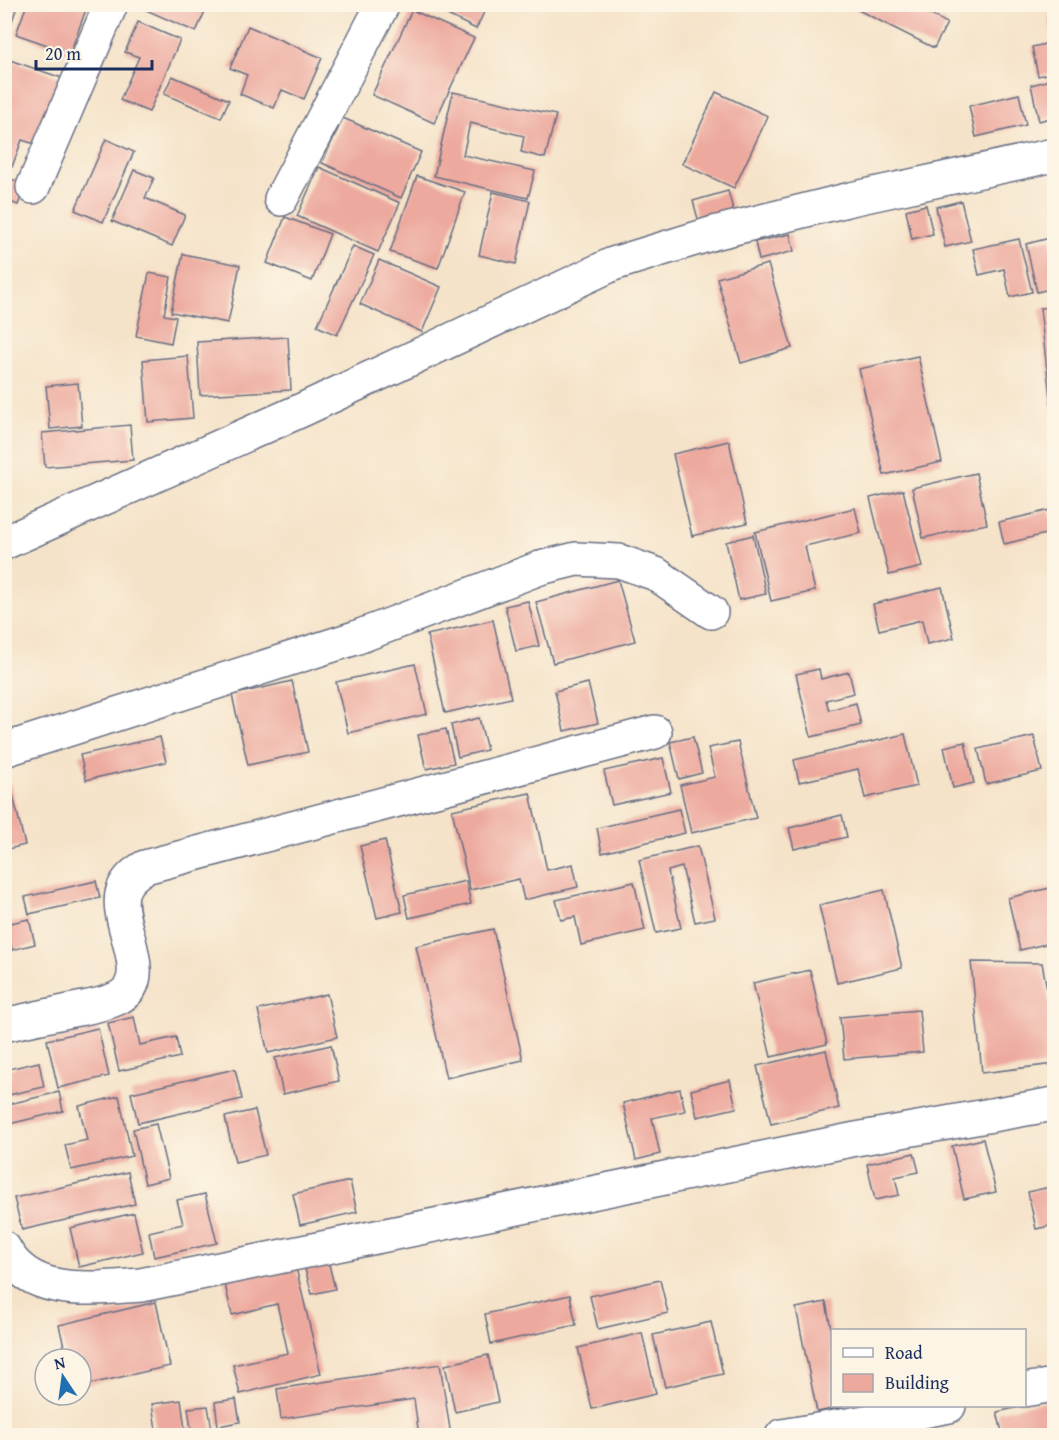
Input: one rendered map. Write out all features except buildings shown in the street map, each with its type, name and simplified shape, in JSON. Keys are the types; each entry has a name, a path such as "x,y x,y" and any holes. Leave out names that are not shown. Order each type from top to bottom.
{"street":[{"path":"33,187 111,4"},
{"path":"281,199 383,4"},
{"path":"4,543 304,409 613,264 714,233 851,199 1054,155"},
{"path":"4,750 356,638 540,568 576,559 619,561 656,574 711,612"},
{"path":"4,1025 102,1004 119,997 130,988 135,974 123,910 122,891 132,875 145,867 655,732"},
{"path":"4,1248 24,1274 47,1284 91,1289 141,1285 856,1139 1054,1104"},
{"path":"1026,1390 1054,1384"},
{"path":"782,1436 944,1407"}]}
